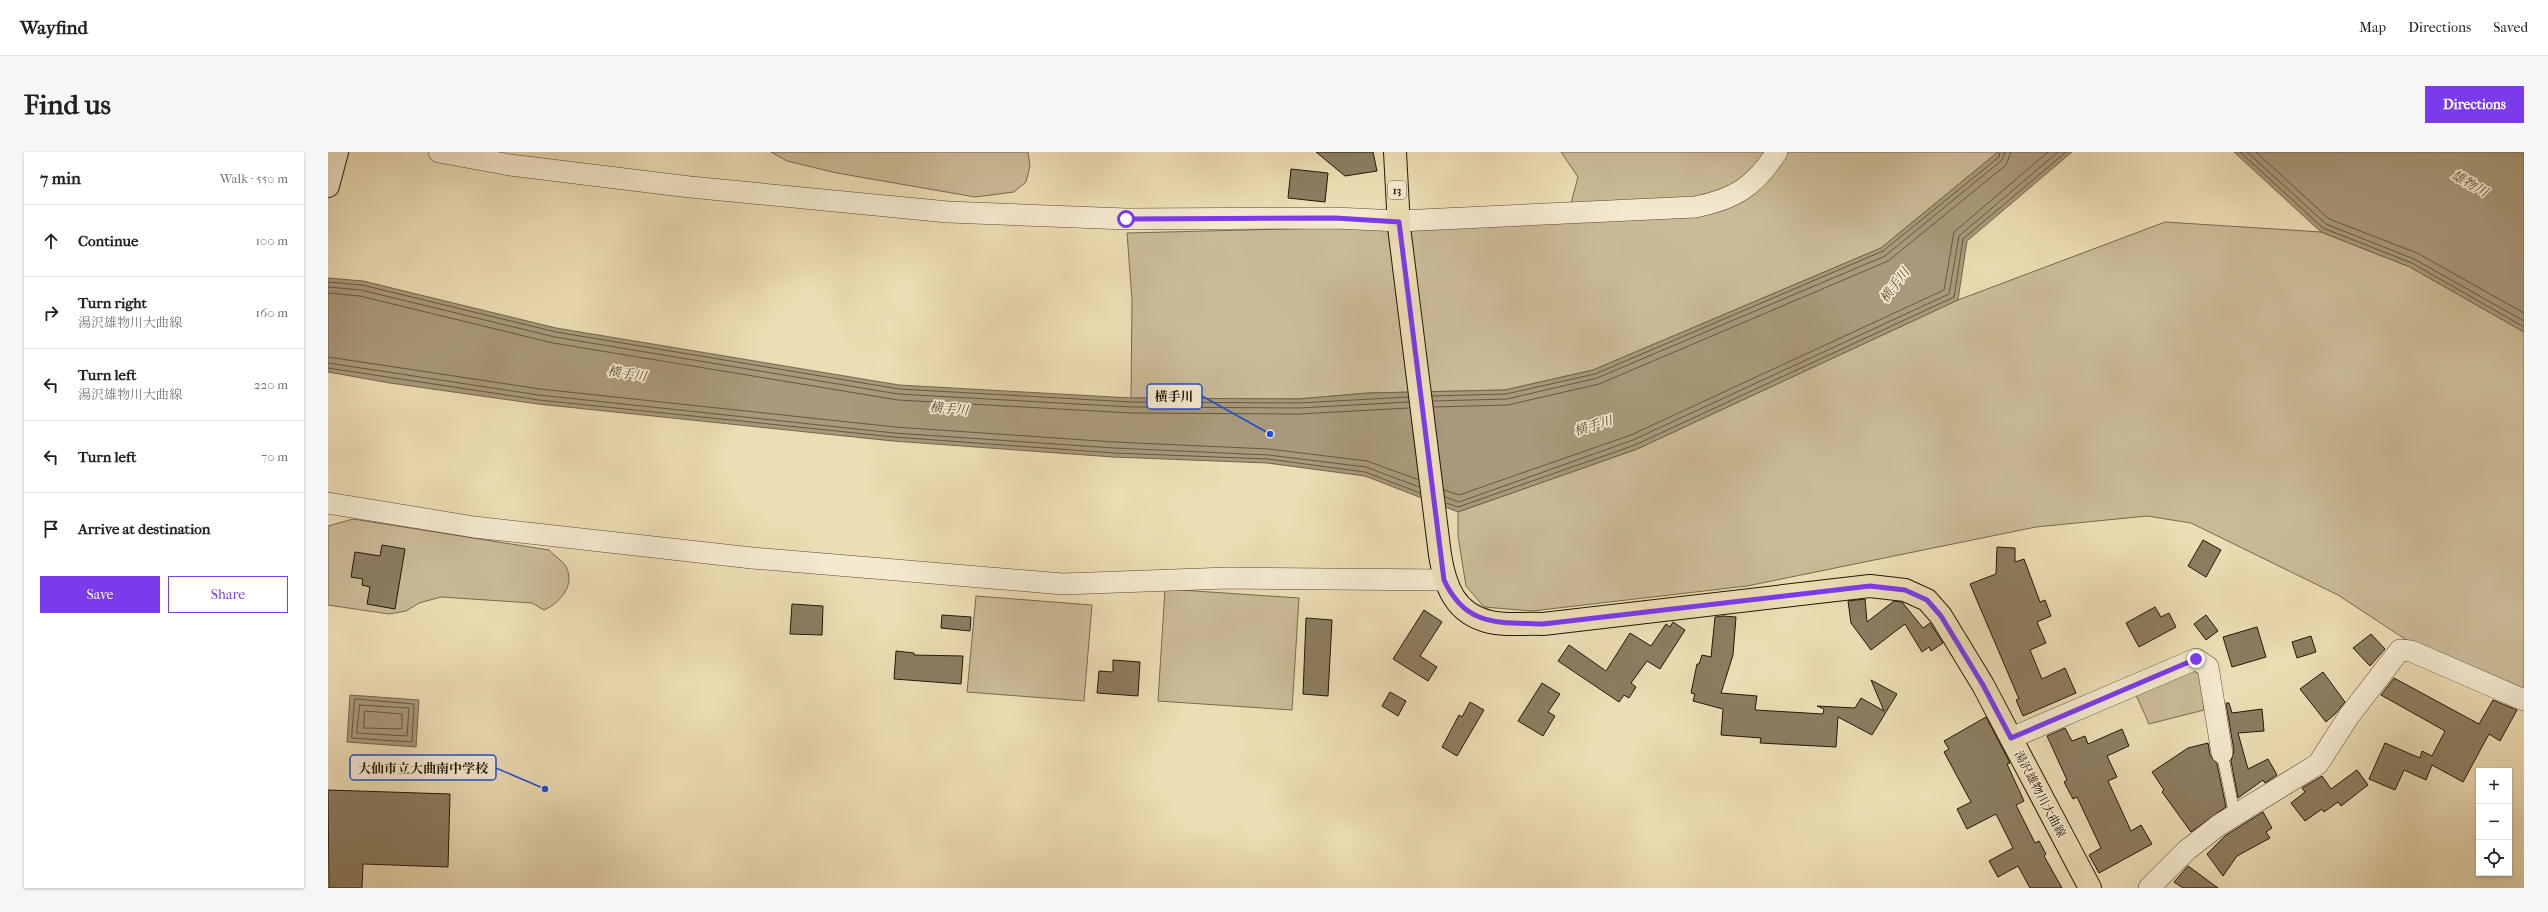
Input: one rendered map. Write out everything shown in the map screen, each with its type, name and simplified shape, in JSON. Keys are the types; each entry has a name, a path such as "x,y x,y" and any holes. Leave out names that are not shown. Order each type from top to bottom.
{"main road":[{"path":"328,186 337,152"},
{"name":"湯沢雄物川大曲線","path":"1395,152 1399,224 1440,555 1444,580 1452,597 1468,611 1490,622 1543,624 1870,586 1905,590 1927,600 1941,616 1983,685 2090,888"}],"street":[{"path":"440,152 510,165 690,187 948,212 1126,219 1335,218 1399,224 1695,207 1720,202 1741,192 1758,179 1777,152"},
{"path":"328,503 474,527 752,558 1062,584 1228,578 1444,580"},
{"path":"2149,888 2187,850 2219,825 2318,764 2349,716 2400,650 2411,651 2524,700"},
{"path":"2011,738 2196,659 2208,666 2222,753"}],"lane":[{"path":"2222,753 2235,816"}],"shaded area":[{"path":"771,152 1028,152 1030,166 1026,182 1014,192 975,197 837,173 787,161"},
{"path":"1561,152 1998,152 1881,248 1593,370 1505,390 1369,393 1298,399 1131,398 1132,300 1127,233 1566,222 1578,177"},
{"path":"2165,222 2321,232 2410,267 2524,332 2524,693 2408,641 2338,595 2191,523 2147,516 2036,527 1747,586 1532,611 1484,607 1466,586 1458,536 1458,512 1637,449 1958,300"},
{"path":"353,519 549,550 565,565 569,579 568,586 561,598 556,603 544,610 532,603 441,597 419,603 406,611 389,614 328,605 328,526"},
{"path":"1165,589 1299,598 1292,710 1158,701"},
{"path":"976,596 1092,605 1084,701 967,692"},
{"path":"2192,670 2199,674 2201,678 2204,710 2149,724 2136,695"}],"water":[{"path":"1998,152 2072,152 1967,241 1958,300 1637,449 1458,512 1365,476 1267,463 1113,457 893,441 538,404 390,383 328,372 328,278 363,281 556,328 899,385 1131,398 1298,399 1369,393 1505,390 1593,370 1881,248"},
{"name":"雄物川","path":"2234,152 2524,152 2524,332 2410,267 2321,232"},
{"path":"350,695 419,700 416,747 347,742"}],"building":[{"path":"1316,152 1373,152 1377,171 1345,176"},
{"path":"1291,169 1328,173 1325,202 1288,198"},
{"path":"2203,540 2221,550 2206,577 2188,566"},
{"path":"382,545 405,549 395,609 367,604 370,587 362,585 363,579 351,577 355,552 380,556"},
{"path":"1997,547 2015,548 2015,562 2024,559 2040,602 2045,600 2051,616 2037,622 2046,643 2030,650 2042,679 2065,668 2076,693 2023,716 2016,700 2019,699 1970,584 1996,574"},
{"path":"1865,599 1867,622 1894,601 1902,602 1923,628 1930,623 1943,643 1931,651 1929,647 1922,652 1905,624 1871,650 1851,623 1848,601"},
{"path":"792,604 823,606 822,635 790,634"},
{"path":"2155,607 2161,617 2169,613 2176,627 2139,647 2126,623"},
{"path":"1424,610 1442,622 1420,656 1437,667 1428,681 1393,659"},
{"path":"942,615 971,617 970,631 941,628"},
{"path":"2206,615 2218,631 2206,640 2194,624"},
{"path":"1715,617 1736,617 1733,655 1721,693 1757,696 1755,710 1823,714 1824,709 1817,706 1855,708 1861,698 1884,711 1871,680 1897,694 1872,735 1838,717 1836,747 1760,743 1761,738 1721,735 1723,709 1693,701 1695,694 1691,693 1697,664 1699,664 1702,655 1711,657"},
{"path":"1306,618 1332,620 1328,696 1303,694"},
{"path":"1673,622 1685,630 1660,669 1647,661 1631,683 1636,687 1629,698 1624,695 1619,702 1558,661 1569,645 1606,671 1630,633 1651,646 1666,624 1670,627"},
{"path":"2257,627 2266,657 2232,667 2223,637"},
{"path":"2371,634 2385,649 2370,666 2353,648"},
{"path":"2311,636 2316,652 2297,658 2292,642"},
{"path":"896,651 914,653 914,655 963,656 961,684 894,679"},
{"path":"1113,660 1140,662 1138,696 1097,693 1099,671 1113,672"},
{"path":"2323,672 2345,702 2326,722 2300,689"},
{"path":"2394,678 2479,724 2493,700 2517,710 2500,741 2489,734 2463,782 2432,765 2426,780 2404,770 2395,790 2369,779 2385,743 2420,758 2422,751 2432,756 2445,731 2381,695"},
{"path":"1542,683 1560,694 1548,712 1555,716 1543,736 1518,721"},
{"path":"1390,692 1406,701 1398,716 1382,706"},
{"path":"1470,702 1484,710 1457,756 1442,747 1459,715 1462,717"},
{"path":"2226,703 2229,703 2232,713 2262,709 2264,731 2238,733 2248,769 2268,759 2277,775 2265,783 2263,780 2238,798 2231,761 2234,751"},
{"path":"1986,717 2010,763 2007,764 2024,801 2016,805 2035,843 2039,841 2046,854 2044,856 2062,888 2030,888 2018,866 1998,877 1989,861 2013,848 1996,814 1967,829 1957,809 1971,802 1944,752 1949,749 1944,741"},
{"path":"2065,728 2072,741 2085,736 2088,744 2122,729 2129,746 2107,756 2117,777 2108,781 2131,831 2141,825 2152,844 2099,873 2089,855 2101,848 2077,797 2073,799 2064,782 2067,780 2047,736"},
{"path":"2208,743 2210,755 2217,764 2226,807 2191,832 2162,792 2164,790 2152,772 2188,748"},
{"path":"2357,770 2368,785 2341,806 2338,802 2324,812 2322,809 2305,821 2291,803 2305,792 2302,788 2322,776 2331,789"},
{"path":"328,790 450,794 448,867 363,864 362,888 329,888"},
{"path":"2263,812 2272,828 2266,832 2270,838 2237,856 2223,876 2207,854 2226,835"},
{"path":"2188,866 2218,888 2183,888 2174,882"}],"place":[{"name":"横手川","path":"1270,434"},
{"name":"大仙市立大曲南中学校","path":"545,789"}],"route":[{"path":"1126,219 1335,218 1399,222 1444,580 1452,597 1468,611 1490,622 1543,624 1792,597 1870,586 1905,590 1927,600 1941,616 1983,685 2011,738 2196,659"}]}
